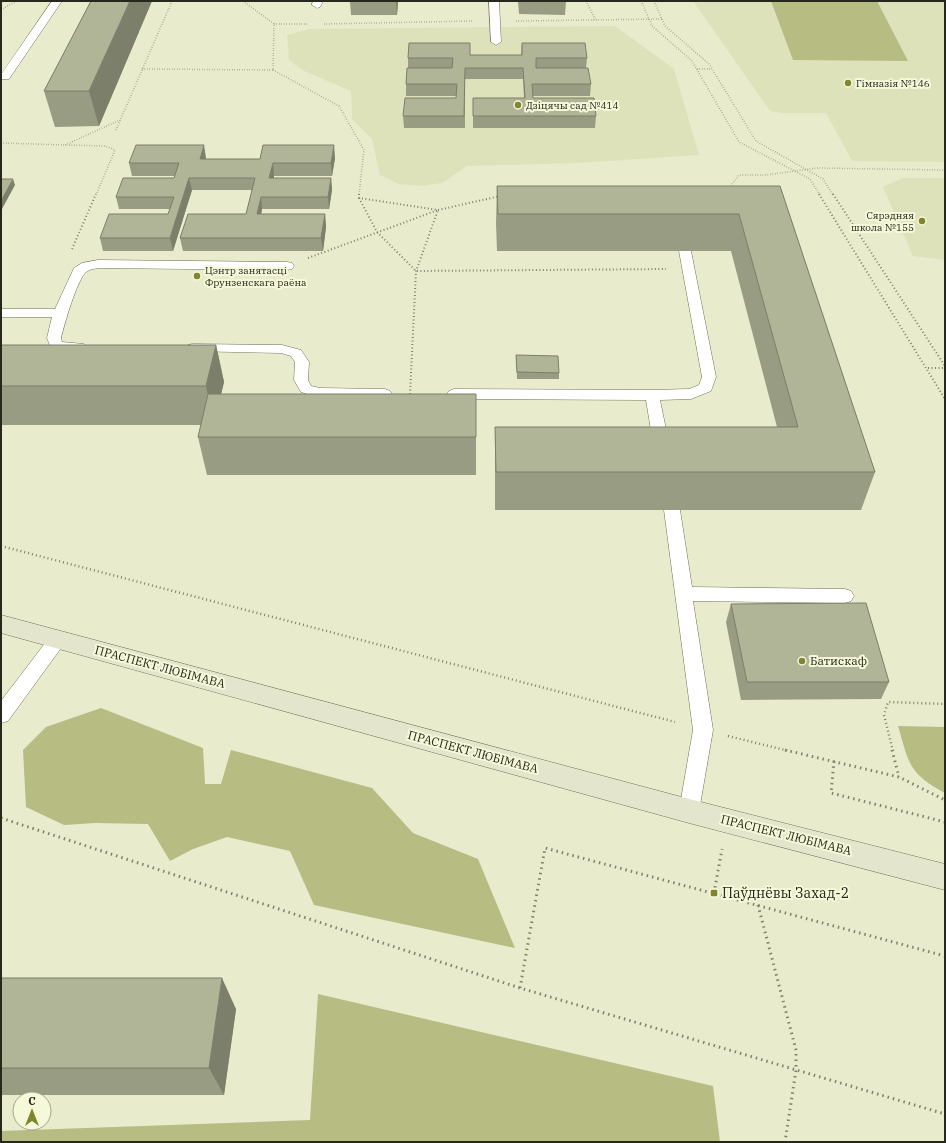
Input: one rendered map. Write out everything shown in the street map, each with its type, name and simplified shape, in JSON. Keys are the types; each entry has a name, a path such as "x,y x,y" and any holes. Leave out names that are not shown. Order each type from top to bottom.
{"main road":[{"name":"ПРАСПЕКТ ЛЮБІМАВА","path":"1,624 689,811 945,877"}],"lane":[{"path":"2,78 57,1"},
{"path":"494,1 496,42"},
{"path":"441,394 652,395 691,394 706,388 709,377 685,251"},
{"path":"89,347 66,347 56,345 54,338 60,313 79,271 87,266 98,264 287,266"},
{"path":"1,313 60,313"},
{"path":"182,348 282,349 296,353 302,362 301,380 306,389 319,393 410,394"},
{"path":"652,395 668,440 664,465"},
{"path":"645,440 668,440"},
{"path":"672,510 703,730 689,811"},
{"path":"685,594 845,596"},
{"path":"1,715 58,639"}],"path":[{"path":"1,10 16,1"},
{"path":"116,130 172,1"},
{"path":"243,1 274,24 314,24"},
{"path":"586,1 596,20"},
{"path":"641,1 652,26 692,61 739,142 810,179 945,399"},
{"path":"654,1 665,26 709,64 756,141 823,179 945,367 927,368"},
{"path":"321,24 662,19"},
{"path":"272,70 274,24"},
{"path":"142,69 272,70 339,106 364,150 359,198 377,232 416,271 689,269"},
{"path":"697,69 712,69"},
{"path":"65,145 120,120"},
{"path":"1,143 105,146 115,150 72,249"},
{"path":"725,194 739,175 766,175 818,168 945,170"},
{"path":"287,266 438,210 504,195"},
{"path":"359,198 438,210"},
{"path":"410,394 416,271 438,210"},
{"path":"1,546 703,730 899,777 945,800"},
{"path":"899,777 884,715 888,702 945,704"},
{"path":"834,761 831,793 945,822"},
{"path":"1,818 520,988 945,1114"},
{"path":"714,893 727,820"},
{"path":"520,988 545,848 758,904 945,956"},
{"path":"758,904 796,1050 796,1070 785,1142"}],"shaded area":[{"name":"Гімназія №146","path":"693,1 945,1 945,162 852,161 826,113 782,113 770,111"},
{"path":"771,1 877,1 908,61 793,60"},
{"name":"Дзіцячы сад №414","path":"615,26 674,69 699,155 577,163 467,166 442,183 422,186 399,184 380,175 372,139 352,119 351,91 302,70 289,60 287,35 309,29"},
{"name":"Сярэдняя школа №155","path":"903,178 945,178 945,260 913,256 883,187"},
{"path":"101,708 203,748 205,784 221,784 231,750 372,788 413,833 478,859 515,948 314,905 290,851 227,837 193,849 170,861 148,824 95,823 64,825 26,807 23,750 46,727"},
{"path":"898,726 945,727 945,793 924,779 912,766"},
{"path":"318,994 713,1086 720,1142 1,1142 1,1131 52,1131 52,1129 310,1120"}],"building":[{"path":"91,1 130,1 89,91 44,91"},
{"path":"409,43 470,43 470,55 522,55 522,43 585,43 587,58 536,58 536,68 588,68 591,84 532,84 533,98 594,98 596,116 473,116 473,98 525,98 523,68 465,68 464,116 403,116 405,98 456,98 457,84 406,84 407,68 452,68 453,58 408,58"},
{"path":"136,145 204,145 200,159 260,159 263,145 334,145 331,163 273,163 269,178 331,178 328,197 261,197 257,214 325,214 321,238 180,238 188,214 246,214 255,178 189,178 170,238 100,238 109,214 168,214 174,197 116,197 123,178 174,178 179,163 129,163"},
{"path":"1,179 13,179 1,201"},
{"path":"497,186 780,186 875,472 496,472 495,427 798,427 739,214 498,214"},
{"path":"1,345 216,345 206,386 1,386"},
{"path":"516,355 558,356 559,373 517,372"},
{"path":"208,394 476,394 476,437 198,437"},
{"name":"Батискаф","path":"866,603 889,682 747,682 731,604"},
{"path":"1,978 222,978 209,1068 1,1068"}],"place":[{"name":"Гімназія №146","path":"848,83"},
{"name":"Дзіцячы сад №414","path":"518,105"},
{"name":"Сярэдняя школа №155","path":"922,221"},
{"name":"Цэнтр занятасці Фрунзенскага раёна","path":"197,276"},
{"name":"Батискаф","path":"802,661"},
{"name":"Паўднёвы Захад-2","path":"714,893"}]}
